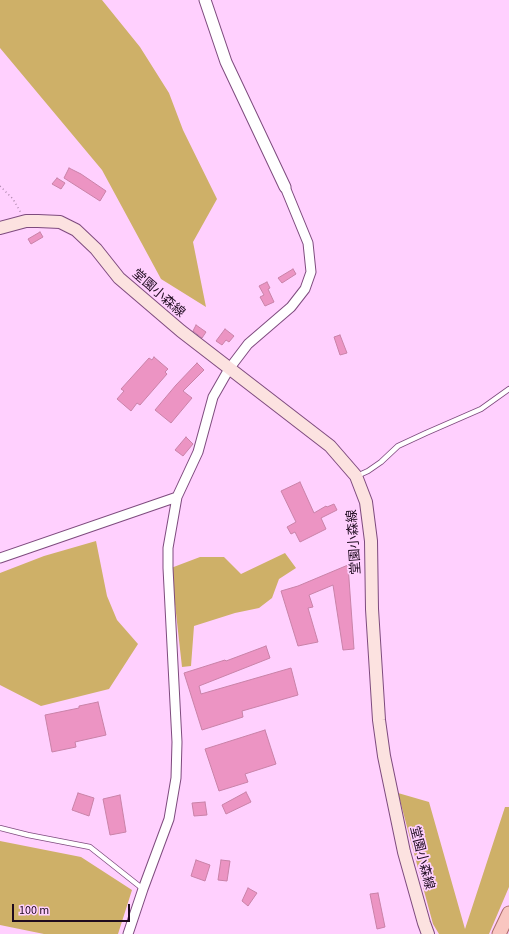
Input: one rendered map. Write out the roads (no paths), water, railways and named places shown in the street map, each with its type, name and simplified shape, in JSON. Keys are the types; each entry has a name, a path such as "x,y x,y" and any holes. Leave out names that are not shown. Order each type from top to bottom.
{"main road":[{"name":"堂園小森線","path":"0,228 26,221 60,222 76,230 96,249 119,278 181,331 330,446 356,476 366,502 370,541 379,720 384,756 404,852 428,934"},
{"path":"499,934 509,913"}],"street":[{"path":"128,934 169,819 176,778 177,742 168,548 177,497 198,452 213,397 229,369 248,344 291,308 305,289 311,272 308,243 286,187 226,62 205,0"},
{"path":"0,558 177,497"}],"lane":[{"path":"356,476 368,471 381,462 398,446 481,409 509,389"},
{"path":"0,828 90,847 143,889"}]}
